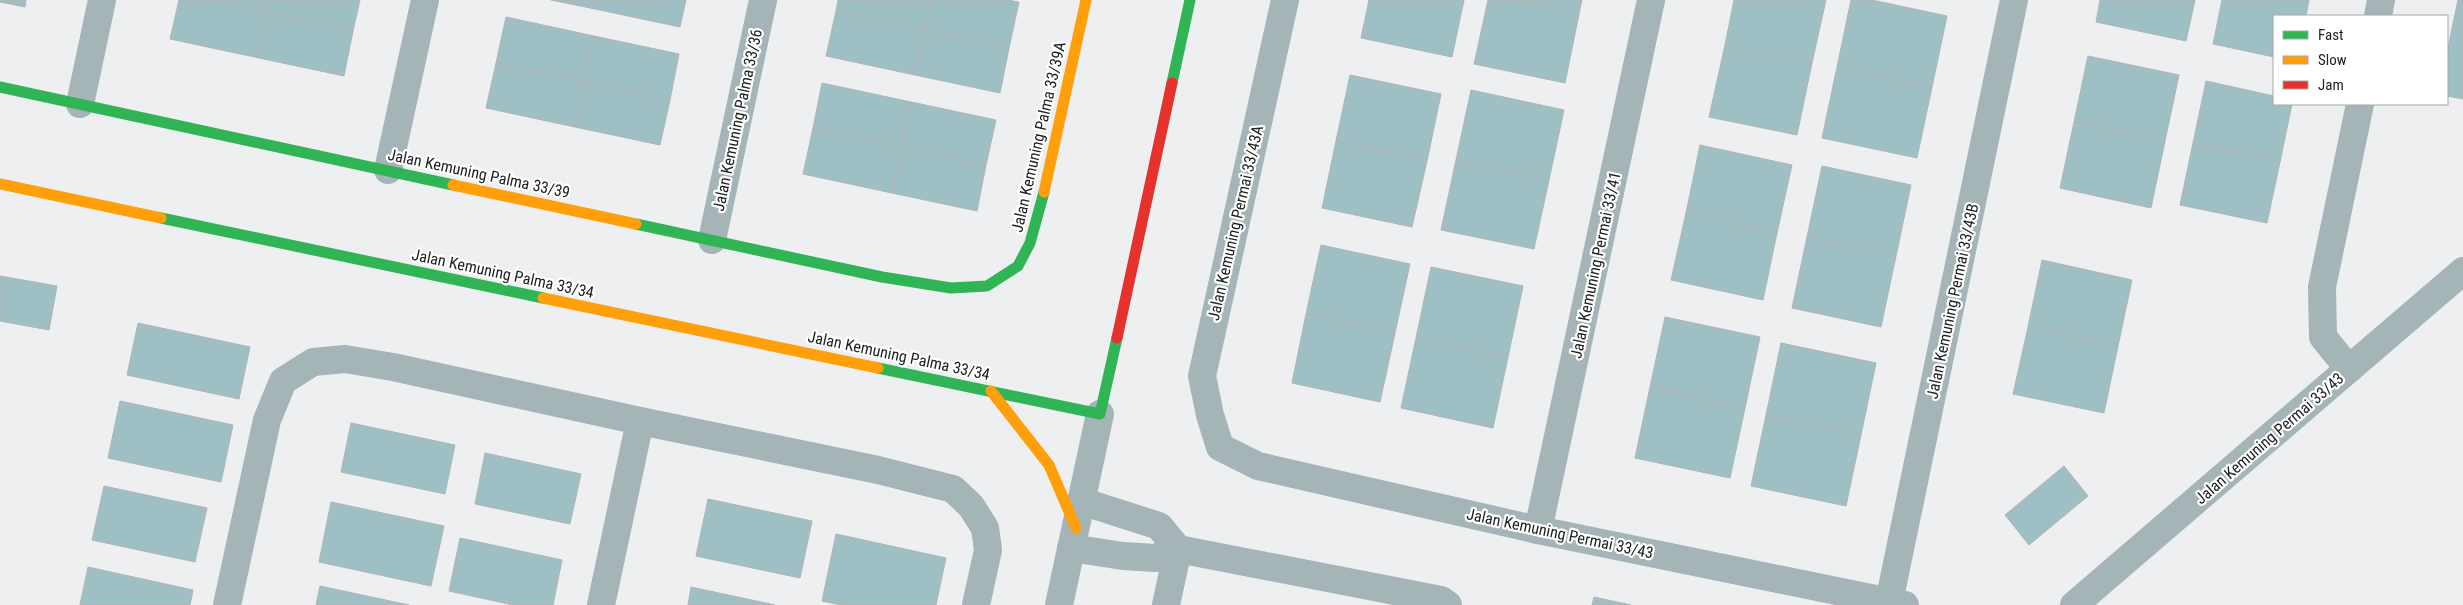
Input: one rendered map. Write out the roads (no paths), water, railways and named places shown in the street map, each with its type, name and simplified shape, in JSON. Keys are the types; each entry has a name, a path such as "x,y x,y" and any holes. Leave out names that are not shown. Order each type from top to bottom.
{"main road":[{"name":"Jalan Kemuning Palma 33/39A","path":"952,288 987,286 1018,266 1030,243 1040,212 1086,0"},
{"path":"1100,414 1190,0"},
{"name":"Jalan Kemuning Palma 33/39","path":"0,87 882,277 952,288"},
{"name":"Jalan Kemuning Palma 33/34","path":"0,184 1100,414"},
{"path":"991,391 1049,466 1073,538"}],"street":[{"path":"80,104 102,0"},
{"path":"388,170 425,0"},
{"name":"Jalan Kemuning Palma 33/36","path":"712,240 763,0"},
{"name":"Jalan Kemuning Permai 33/43A","path":"1220,447 1210,416 1202,376 1285,0"},
{"name":"Jalan Kemuning Permai 33/41","path":"1538,530 1651,0"},
{"name":"Jalan Kemuning Permai 33/43B","path":"1897,603 2014,0"},
{"path":"2378,15 2381,0"},
{"path":"2350,369 2323,337 2322,287 2360,105"},
{"name":"Jalan Kemuning Permai 33/43","path":"2074,605 2463,271"},
{"path":"227,605 267,420 283,381 313,362 345,359 393,367 638,429 878,470 953,489 971,506 985,528 988,550 976,605"},
{"path":"1059,605 1100,414"},
{"path":"601,605 638,429"},
{"name":"Jalan Kemuning Permai 33/43","path":"1220,447 1258,466 1538,530 1897,603"},
{"path":"1081,501 1159,526 1178,549"},
{"path":"1073,538 1123,556 1156,558 1178,549 1441,600 1448,605"},
{"path":"1166,605 1178,549"}]}
